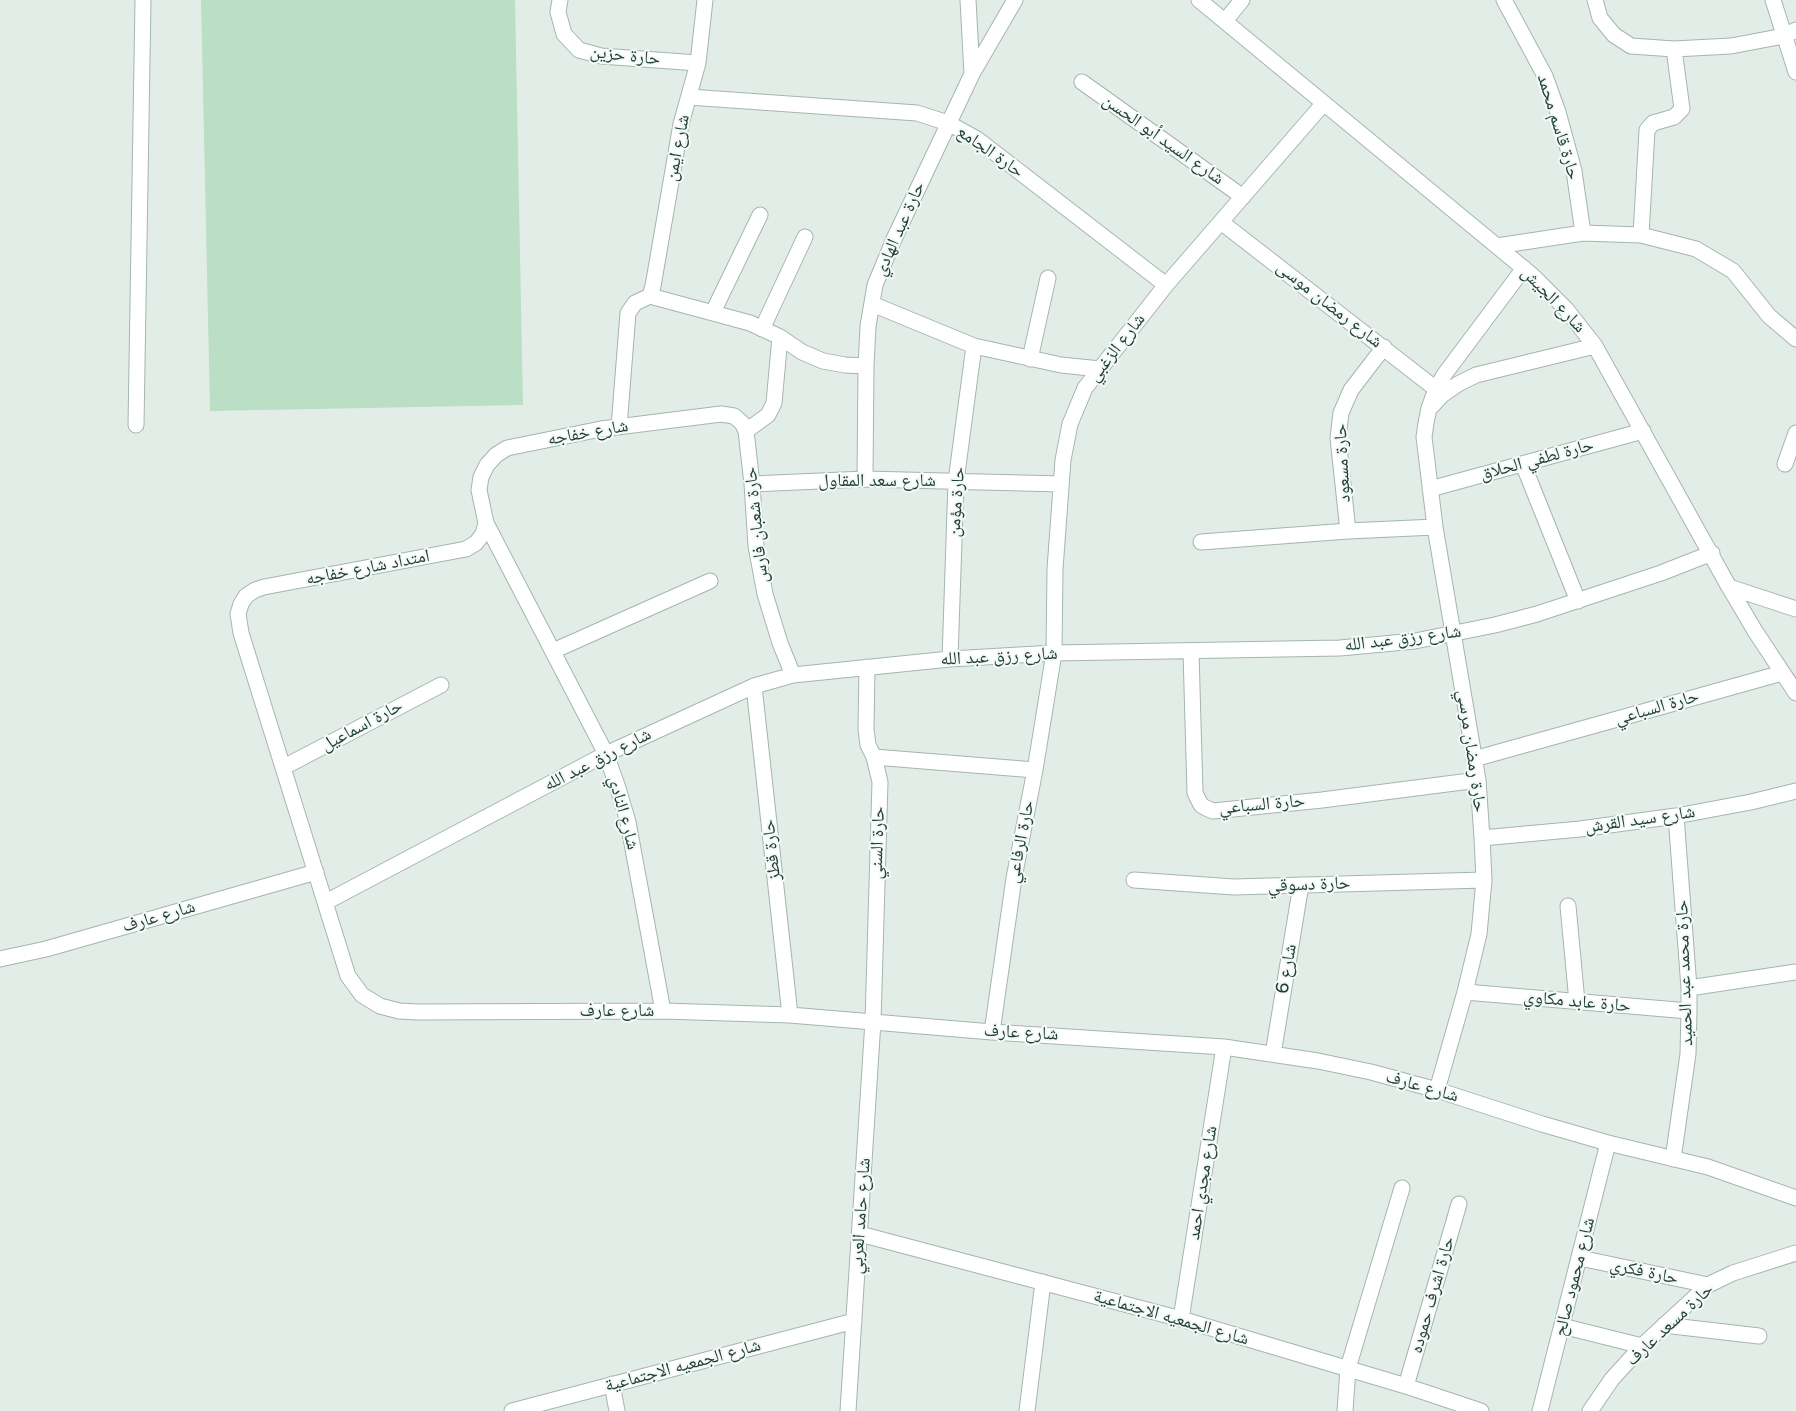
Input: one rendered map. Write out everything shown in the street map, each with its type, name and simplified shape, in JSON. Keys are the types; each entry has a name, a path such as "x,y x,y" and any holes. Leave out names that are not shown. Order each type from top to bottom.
{"street":[{"path":"136,425 143,0"},
{"name":"حارة حزين","path":"560,0 558,12 564,34 579,50 600,56 698,62"},
{"name":"شارع ايمن","path":"650,296 681,124 698,62 705,0"},
{"path":"968,0 972,74"},
{"name":"حارة عبد الهادي","path":"865,479 868,326 875,285 894,239 948,123 972,74 1014,0"},
{"name":"شارع الجيش","path":"1198,0 1524,268 1566,309 1595,346 1712,553 1729,587 1796,693"},
{"path":"1225,22 1242,0"},
{"name":"حارة قاسم محمد","path":"1504,0 1545,76 1558,112 1574,172 1584,233"},
{"path":"1595,0 1600,18 1614,35 1632,46 1674,49 1731,46 1790,33"},
{"path":"1773,0 1790,33 1796,72"},
{"path":"1641,236 1647,130 1653,123 1674,117 1682,109 1674,49"},
{"name":"شارع السيد أبو الحسن","path":"1082,82 1243,197"},
{"name":"حارة الجامع","path":"689,97 917,113 948,123 977,139 1166,285"},
{"name":"شارع الزغبي","path":"1054,653 1056,569 1063,460 1070,424 1085,388 1166,285 1324,103"},
{"path":"713,312 760,215"},
{"name":"شارع رمضان موسى","path":"1221,222 1436,388"},
{"path":"1497,246 1584,233 1641,236 1696,249 1733,271 1769,316 1796,338"},
{"path":"762,329 805,237"},
{"name":"حارة رمضان مرسي","path":"1437,1090 1465,992 1479,934 1484,880 1478,780 1435,527 1424,437 1429,408 1436,388 1524,268"},
{"path":"1030,359 1048,278"},
{"path":"619,427 628,313 635,304 650,296 750,323 780,337 802,352 823,361 866,366"},
{"path":"872,304 974,346 1061,365 1100,368"},
{"path":"746,431 768,415 774,403 780,337"},
{"name":"حارة مؤمن","path":"950,659 956,481 974,346"},
{"path":"1429,408 1442,395 1476,375 1595,346"},
{"name":"حارة مسعود","path":"1348,531 1338,438 1341,413 1351,390 1384,347"},
{"name":"شارع خفاجه","path":"486,523 480,490 481,477 487,465 496,455 507,448 619,427 721,414 734,416 742,422 746,431"},
{"name":"حارة شعبان فارس","path":"746,431 756,546 765,594 780,643 793,675"},
{"name":"حارة لطفي الحلاق","path":"1430,489 1643,431"},
{"path":"1785,464 1796,433"},
{"path":"1523,464 1578,601"},
{"name":"شارع سعد المقاول","path":"752,484 865,479 1061,484"},
{"name":"امتداد شارع خفاجه","path":"240,604 246,596 264,587 466,549 476,544 484,534 486,523"},
{"name":"شارع النادي","path":"486,523 606,754 628,822 663,1011"},
{"path":"1201,542 1348,531 1435,527"},
{"name":"شارع رزق عبد الله","path":"326,902 606,754 754,686 793,675 950,659 1054,653 1340,648 1415,640 1503,623 1578,601 1661,573 1712,553"},
{"path":"553,651 710,581"},
{"path":"1729,587 1796,609"},
{"name":"شارع عارف","path":"240,604 238,624 348,976 362,995 380,1006 399,1011 418,1012 663,1011 790,1015 992,1032 1224,1047 1371,1072 1437,1090 1608,1143 1708,1167 1796,1198"},
{"name":"حارة السباعي","path":"1191,652 1195,792 1201,805 1206,808 1213,811 1322,800 1478,780"},
{"name":"حارة الرفاعي","path":"992,1032 1014,878 1035,770 1054,653"},
{"name":"حارة السني","path":"867,667 866,730 868,745 874,757 880,782 873,1021"},
{"name":"حارة السباعي","path":"1474,759 1782,673"},
{"name":"حارة اسماعيل","path":"284,767 441,685"},
{"name":"حارة قطز","path":"754,686 790,1015"},
{"path":"874,757 1035,770"},
{"name":"شارع سيد القرش","path":"1482,838 1580,829 1676,816 1751,802 1796,791"},
{"name":"حارة محمد عبد الحميد","path":"1673,1158 1688,1054 1689,1011 1689,988 1676,816"},
{"name":"شارع عارف","path":"0,959 46,949 316,872"},
{"name":"حارة دسوقي","path":"1134,880 1234,886 1484,880"},
{"name":"شارع 6","path":"1273,1054 1301,885"},
{"path":"1568,906 1577,1002"},
{"path":"1689,988 1796,972"},
{"name":"حارة عابد مكاوي","path":"1465,992 1689,1011"},
{"name":"شارع حامد العربي","path":"848,1411 873,1021"},
{"name":"شارع مجدي احمد","path":"1181,1319 1224,1047"},
{"name":"شارع محمود صالح","path":"1540,1411 1608,1143"},
{"path":"1345,1411 1348,1368 1402,1188"},
{"name":"حارة اشرف حموده","path":"1406,1386 1459,1204"},
{"name":"شارع الجمعيه الاجتماعية","path":"860,1234 1181,1319 1348,1368 1481,1411"},
{"name":"حارة مسعد عارف","path":"1590,1411 1612,1379 1642,1346 1708,1285 1733,1273 1796,1253"},
{"name":"حارة فكري","path":"1580,1258 1708,1285"},
{"path":"1027,1411 1042,1282"},
{"name":"شارع الجمعيه الاجتماعية","path":"512,1411 854,1321"},
{"path":"1664,1325 1759,1336"},
{"path":"1562,1326 1642,1346"},
{"path":"612,1384 617,1411"}],"green space":[{"path":"201,0 515,0 523,405 210,411"}]}
